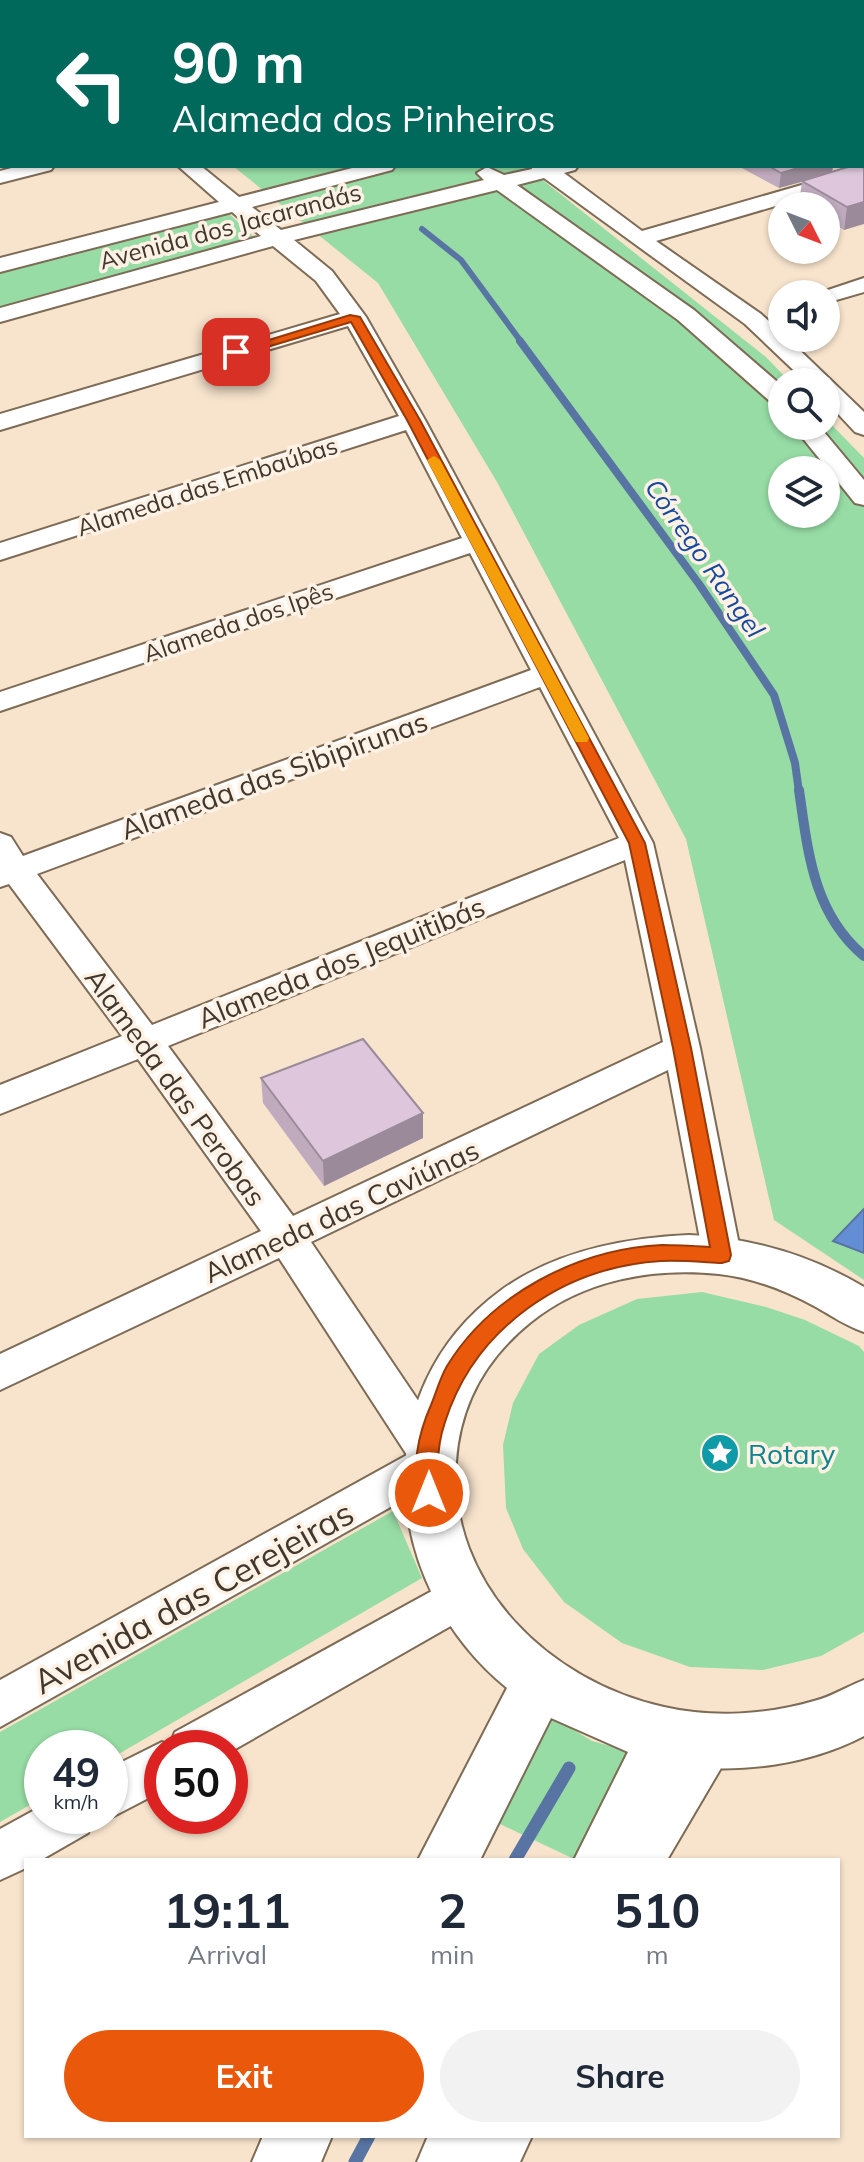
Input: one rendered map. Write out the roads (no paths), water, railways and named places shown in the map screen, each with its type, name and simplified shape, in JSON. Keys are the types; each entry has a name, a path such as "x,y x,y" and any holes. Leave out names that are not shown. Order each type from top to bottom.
{"main road":[{"path":"864,1312 822,1285 799,1275 775,1266 722,1255 660,1253 596,1264 538,1290 489,1327 455,1372 433,1424 428,1458 432,1521 443,1559 461,1596 496,1641 541,1681 600,1715 667,1735 743,1741 817,1729 864,1707"},
{"path":"449,1858 541,1681"},
{"path":"605,1858 667,1735"},
{"path":"285,2162 298,2138"},
{"path":"450,2162 462,2138"}],"street":[{"path":"0,177 36,168"},
{"path":"190,168 324,276 354,317 413,420 637,843 682,1048 722,1255"},
{"name":"Avenida dos Jacarandás","path":"0,265 377,168"},
{"path":"479,168 686,315 768,387"},
{"path":"553,168 639,239 753,319 805,368"},
{"name":"Avenida dos Jacarandás","path":"0,315 277,238 553,168"},
{"path":"639,239 864,173"},
{"path":"840,292 864,285"},
{"path":"753,319 768,314"},
{"path":"0,422 354,317"},
{"path":"855,404 864,427"},
{"name":"Alameda das Embaúbas","path":"0,552 413,420"},
{"path":"817,440 864,497"},
{"name":"Alameda dos Ipês","path":"0,702 476,542"},
{"name":"Alameda das Sibipirunas","path":"5,863 548,674"},
{"name":"Alameda dos Jequitibás","path":"0,1100 637,843"},
{"name":"Alameda das Perobas","path":"5,863 144,1040 287,1238 428,1458"},
{"name":"Alameda das Caviúnas","path":"0,1373 682,1048"},
{"name":"Avenida das Cerejeiras","path":"0,1705 428,1458"},
{"path":"224,1730 461,1596"},
{"path":"642,1858 663,1816 708,1746 818,1745 864,1728"},
{"path":"0,1856 39,1834"},
{"path":"492,2162 504,2138"}],"water":[{"path":"864,1209 864,1253 833,1241"}],"waterway":[{"name":"Córrego Rangel","path":"422,229 461,260 522,343"},
{"name":"Córrego Rangel","path":"520,341 699,584 774,695 795,763 799,792"},
{"name":"Córrego Rangel","path":"799,790 810,858 823,901 847,939 864,956"},
{"path":"516,1858 569,1768"},
{"path":"355,2162 368,2138"}],"place":[{"name":"Rotary","path":"720,1453"}]}
